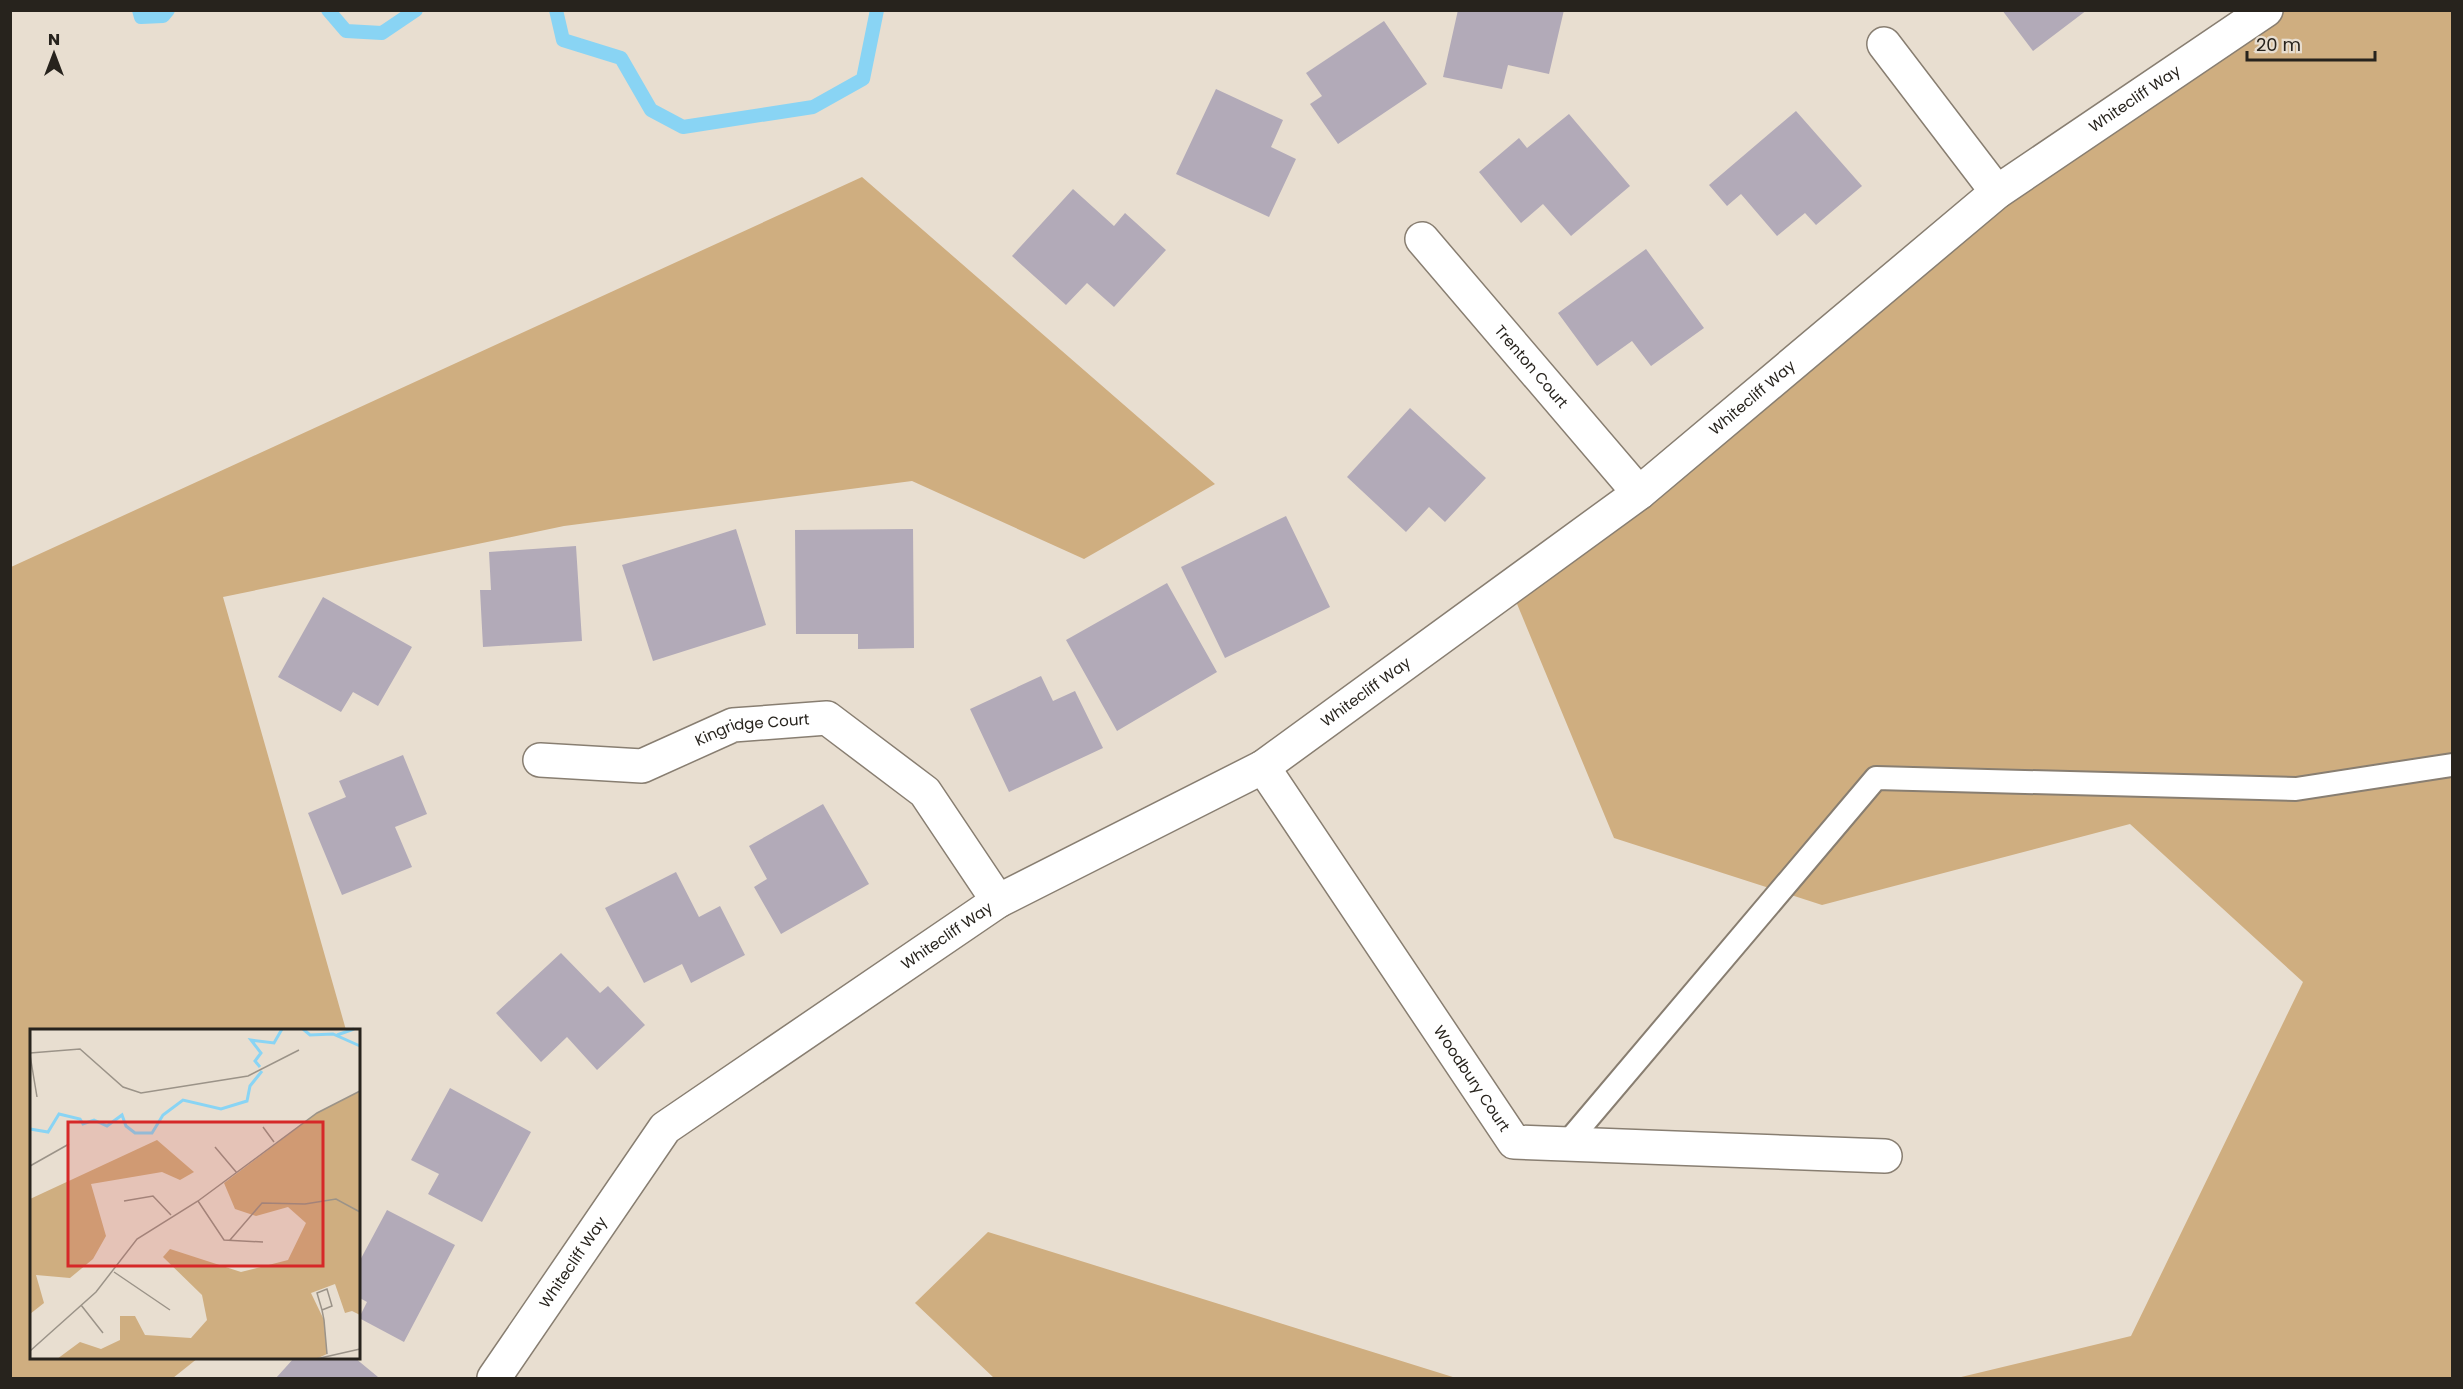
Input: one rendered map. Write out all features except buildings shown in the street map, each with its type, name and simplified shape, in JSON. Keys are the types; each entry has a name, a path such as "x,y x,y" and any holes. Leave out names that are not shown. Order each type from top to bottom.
{"street":[{"name":"Whitecliff Way","path":"494,1378 665,1128 998,901 1263,767 1639,493 1998,192 2266,10"},
{"path":"1884,44 1998,192"},
{"name":"Trenton Court","path":"1422,239 1639,493"},
{"name":"Kingridge Court","path":"540,760 642,766 733,725 827,718 925,792 998,901"},
{"name":"Woodbury Court","path":"1263,767 1514,1142 1885,1156"}],"lane":[{"path":"1567,1143 1876,778 2296,789 2452,765"}],"shaded area":[{"path":"2266,11 2452,11 2452,1378 1957,1378 2131,1336 2303,982 2130,824 1822,905 1614,838 1510,587 1997,192"},
{"path":"862,177 1215,484 1084,559 912,481 564,526 223,597 346,1029 30,1029 30,1359 197,1359 173,1378 11,1378 11,567"},
{"path":"988,1232 1456,1378 994,1378 915,1303"}],"waterway":[{"path":"139,10 141,17 163,16 168,10"},
{"path":"328,10 346,31 382,33 416,10"},
{"path":"556,10 563,40 621,58 651,110 683,127 813,107 863,79 877,10"}]}
